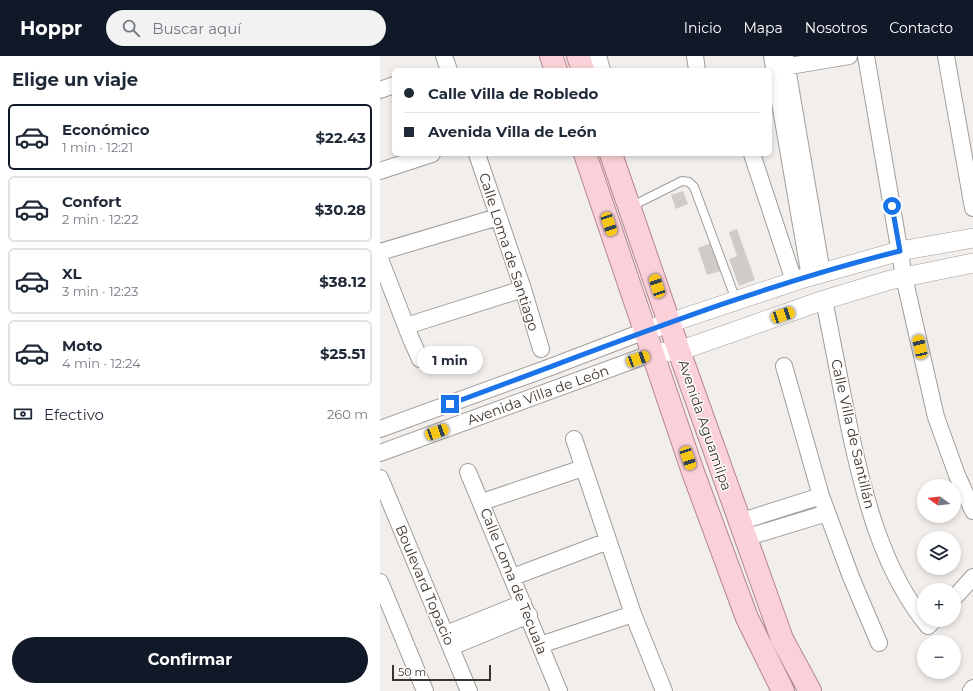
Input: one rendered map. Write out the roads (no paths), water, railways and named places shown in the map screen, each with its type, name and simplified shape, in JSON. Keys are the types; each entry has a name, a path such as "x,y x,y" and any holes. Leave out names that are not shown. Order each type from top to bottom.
{"main road":[{"path":"551,56 555,68"},
{"path":"578,56 582,68"},
{"name":"Avenida Aguamilpa","path":"586,156 693,472 747,618 785,690"},
{"name":"Avenida Aguamilpa","path":"612,156 742,530 782,639 810,691"},
{"path":"782,639 781,650 785,690"}],"street":[{"path":"598,56 601,68"},
{"path":"695,56 697,68"},
{"path":"808,277 778,63 849,56"},
{"path":"866,56 904,276 936,417 957,475 973,511"},
{"path":"946,56 973,208"},
{"path":"380,90 392,86"},
{"path":"380,172 426,156"},
{"name":"Calle Loma de Santiago","path":"478,156 523,289 541,349"},
{"path":"753,156 808,277"},
{"path":"380,252 498,216"},
{"name":"Avenida Villa de León","path":"380,429 645,331 736,300 808,277 900,251 973,238"},
{"path":"380,259 420,359"},
{"name":"Avenida Villa de León","path":"380,453 653,353 679,351 824,300 904,276 973,263"},
{"path":"406,326 523,289"},
{"name":"Calle Villa de Santillán","path":"824,300 861,480 880,541 897,579 917,612"},
{"path":"784,366 827,513 851,577 879,643"},
{"path":"574,439 659,690"},
{"path":"482,502 583,468"},
{"name":"Calle Loma de Tecuala","path":"468,472 482,502 559,691"},
{"name":"Boulevard Topacio","path":"380,478 469,691"},
{"path":"742,530 822,496"},
{"path":"742,530 827,513"},
{"path":"513,577 608,541"},
{"path":"961,590 973,577"},
{"path":"380,582 425,691"},
{"path":"448,640 526,609"},
{"path":"540,645 633,614"},
{"path":"970,691 973,688"}],"lane":[{"path":"629,208 682,181 689,182 694,187 736,300"}]}
